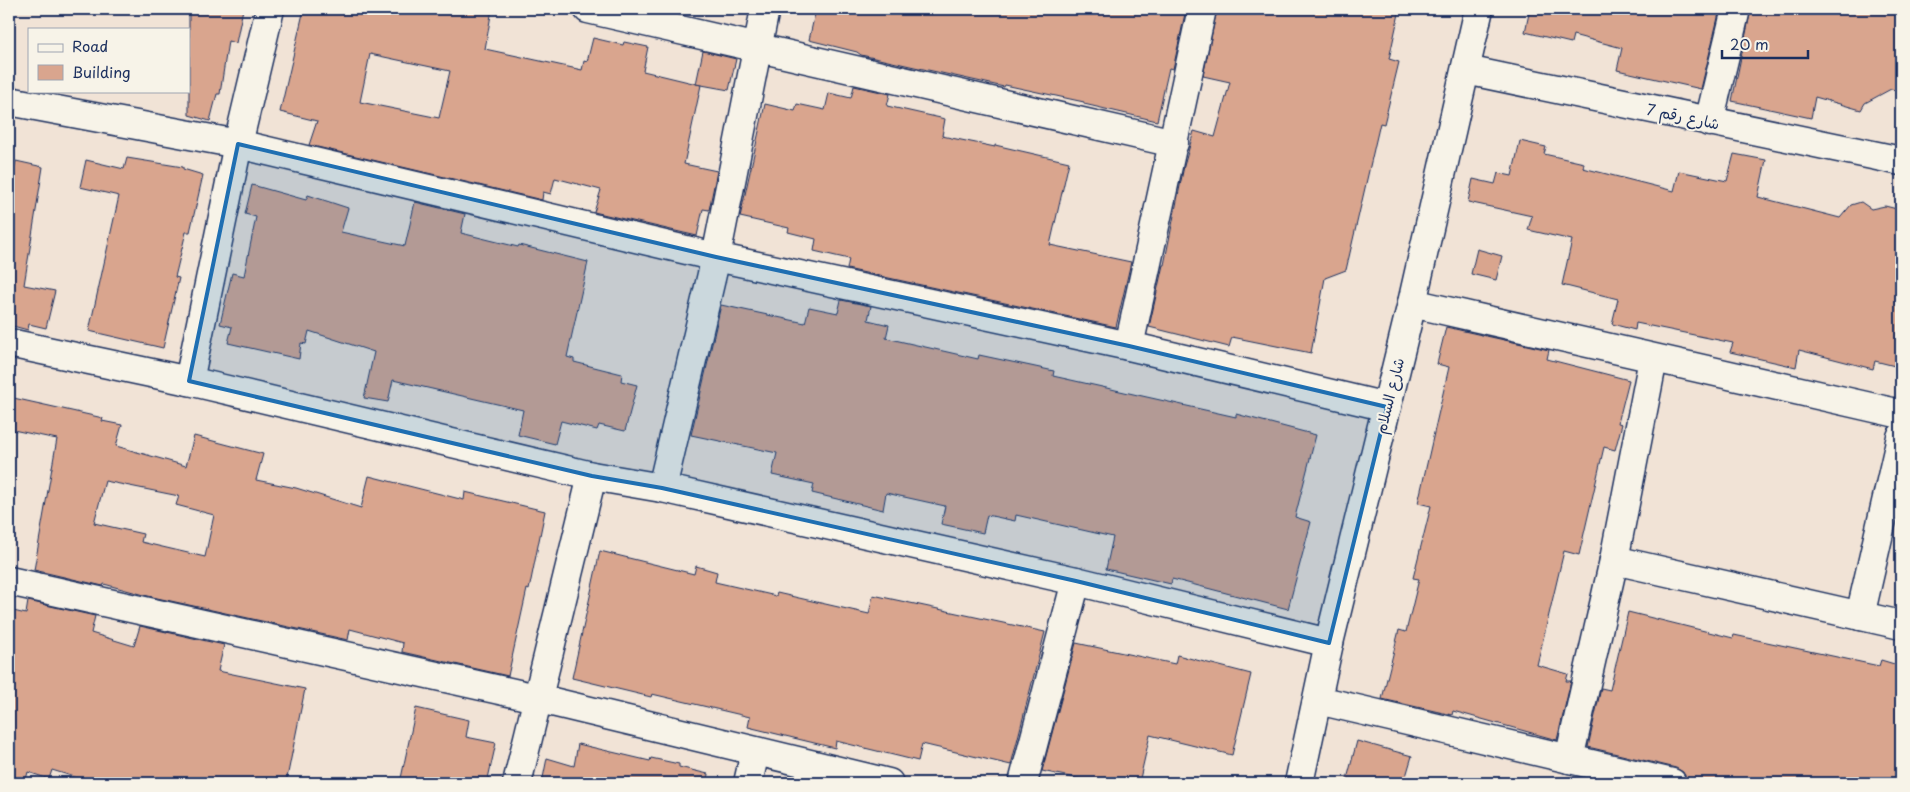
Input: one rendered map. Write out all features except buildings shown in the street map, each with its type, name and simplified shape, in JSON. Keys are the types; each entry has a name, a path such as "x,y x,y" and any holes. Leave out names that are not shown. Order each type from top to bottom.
{"street":[{"path":"190,381 238,144 270,9"},
{"path":"588,9 1174,143"},
{"path":"662,488 716,257 765,9"},
{"path":"1129,346 1202,9"},
{"name":"شارع السلام","path":"1300,783 1330,643 1412,303 1479,9"},
{"path":"1709,122 1736,9"},
{"name":"شارع رقم 7","path":"1466,70 1709,122 1901,160"},
{"path":"9,101 238,144 716,257 1129,346 1387,407"},
{"path":"1412,303 1901,414"},
{"path":"9,343 190,381 592,476 662,488 1076,581 1330,643"},
{"path":"1569,760 1614,560 1653,359"},
{"path":"1860,616 1901,437"},
{"path":"517,783 536,698 592,476"},
{"path":"1614,560 1901,625"},
{"path":"9,581 536,698 889,783"},
{"path":"1023,783 1076,581"},
{"path":"1318,700 1672,783"},
{"path":"748,783 755,752"}],"highlighted area":[{"path":"238,144 716,257 1129,346 1387,407 1329,643 1076,581 662,488 592,476 189,381"}]}
